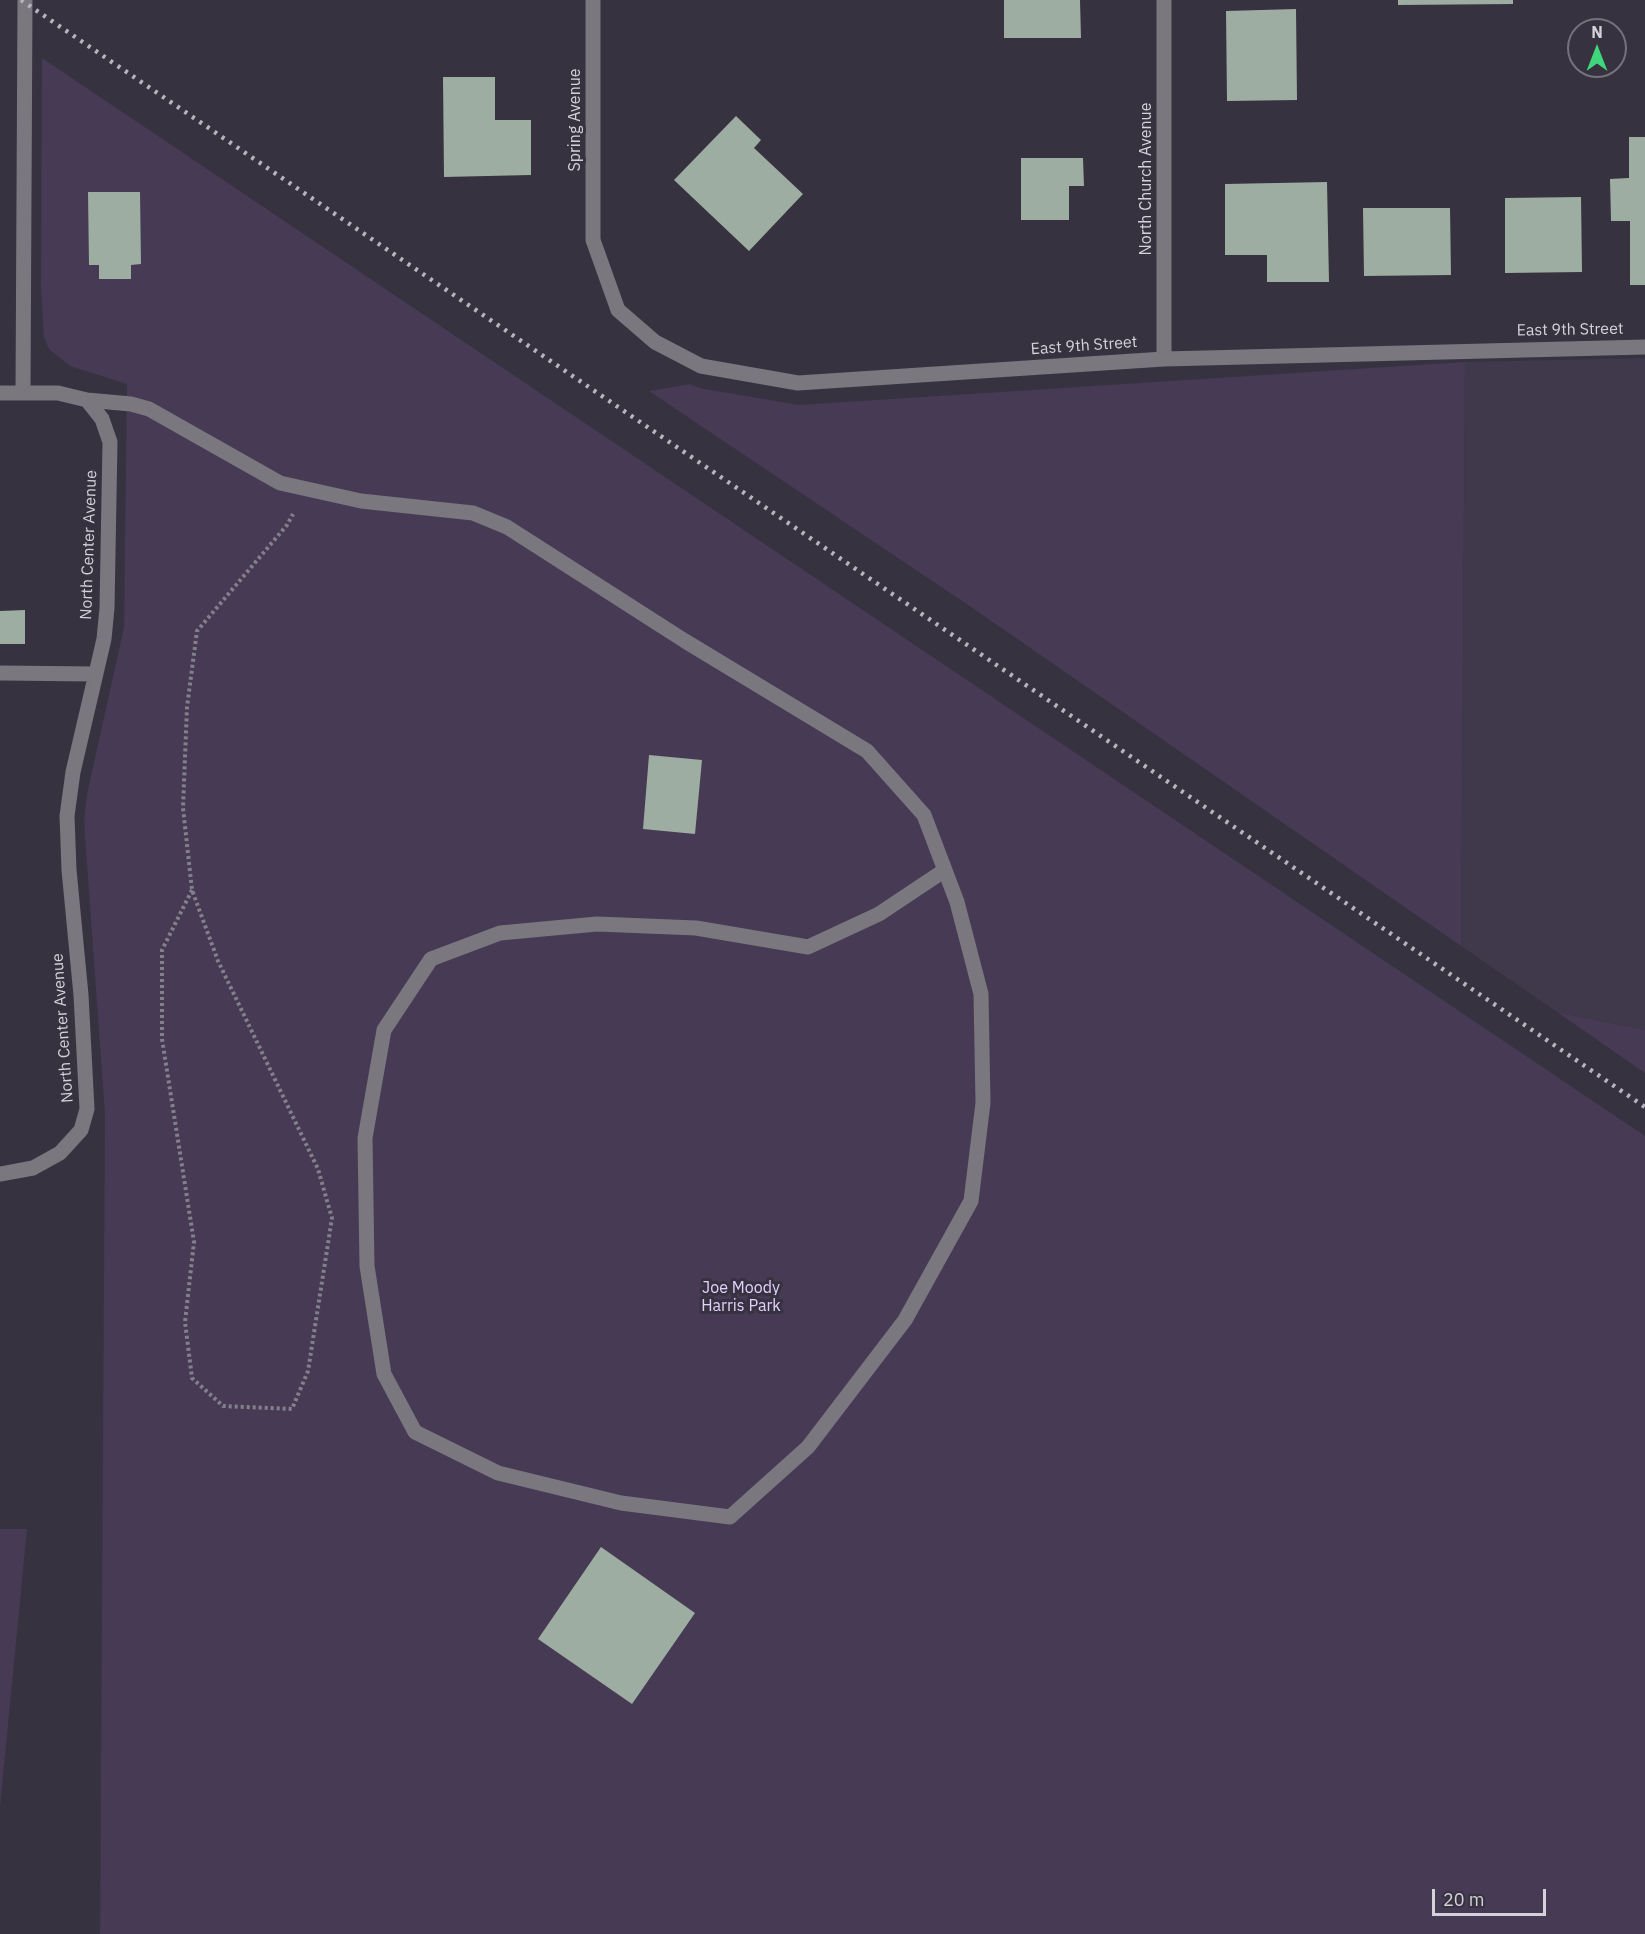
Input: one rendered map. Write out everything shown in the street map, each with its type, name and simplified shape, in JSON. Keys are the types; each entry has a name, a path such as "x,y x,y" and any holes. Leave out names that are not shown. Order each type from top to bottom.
{"street":[{"path":"23,393 25,0"},
{"name":"Spring Avenue","path":"593,0 593,240"},
{"name":"North Church Avenue","path":"1164,0 1164,359"},
{"name":"East 9th Street","path":"593,240 618,310 655,342 701,366 798,382 1164,359 1645,346"},
{"path":"0,393 58,393 87,400 131,404 150,409 280,483 361,501 473,513 507,527 675,634 867,751 924,815 945,870 957,902 981,994 983,1102 971,1201 905,1320 808,1447 730,1517 621,1503 498,1473 415,1432 384,1374 367,1266 365,1138 384,1029 431,959 500,933 597,924 696,928 808,947 879,914 945,870"},
{"name":"North Center Avenue","path":"0,1174 33,1168 52,1158 69,1145 81,1130 84,1121 87,1087 69,870 68,816 74,772 104,639 108,593 110,442 102,419 87,400"},
{"path":"0,673 95,674"}],"path":[{"path":"192,890 162,950 162,1039 194,1242 185,1322 192,1378 223,1407 292,1409 308,1371 332,1218 318,1169 218,961 192,890 183,808 187,707 197,631 287,525 305,489"}],"shaded area":[{"path":"1645,358 1645,1030 1557,1012 1461,946 1465,362"}],"green space":[{"name":"Joe Moody Harris Park","path":"42,58 1645,1136 1645,1934 100,1934 105,1114 84,822 87,794 124,627 127,384 70,366 49,349 44,337 41,289"},
{"path":"1465,362 1461,946 974,609 649,391 690,384 699,388 799,405"},
{"path":"1557,1012 1645,1030 1645,1073"},
{"path":"0,1529 27,1529 0,1807"}],"building":[{"path":"1004,0 1080,0 1081,38 1004,38"},
{"path":"1398,0 1513,0 1513,4 1398,5"},
{"path":"1296,9 1297,100 1227,101 1226,11"},
{"path":"443,77 495,77 495,120 531,120 531,175 444,177"},
{"path":"736,116 761,140 754,148 803,194 749,251 674,180"},
{"path":"1629,137 1645,137 1645,285 1630,285 1630,221 1611,221 1610,179 1629,178"},
{"path":"1021,158 1083,158 1084,186 1069,186 1069,220 1021,220"},
{"path":"1327,182 1329,282 1267,282 1267,255 1225,255 1225,184"},
{"path":"88,192 140,192 141,264 131,265 131,279 99,279 99,265 89,265"},
{"path":"1581,197 1582,272 1505,273 1505,198"},
{"path":"1363,208 1450,208 1451,275 1364,276"},
{"path":"25,610 25,644 0,644 0,611"},
{"path":"649,755 702,760 695,834 643,829"},
{"path":"601,1547 695,1613 632,1704 538,1639"}],"railway":[{"path":"21,0 1645,1107"}]}
